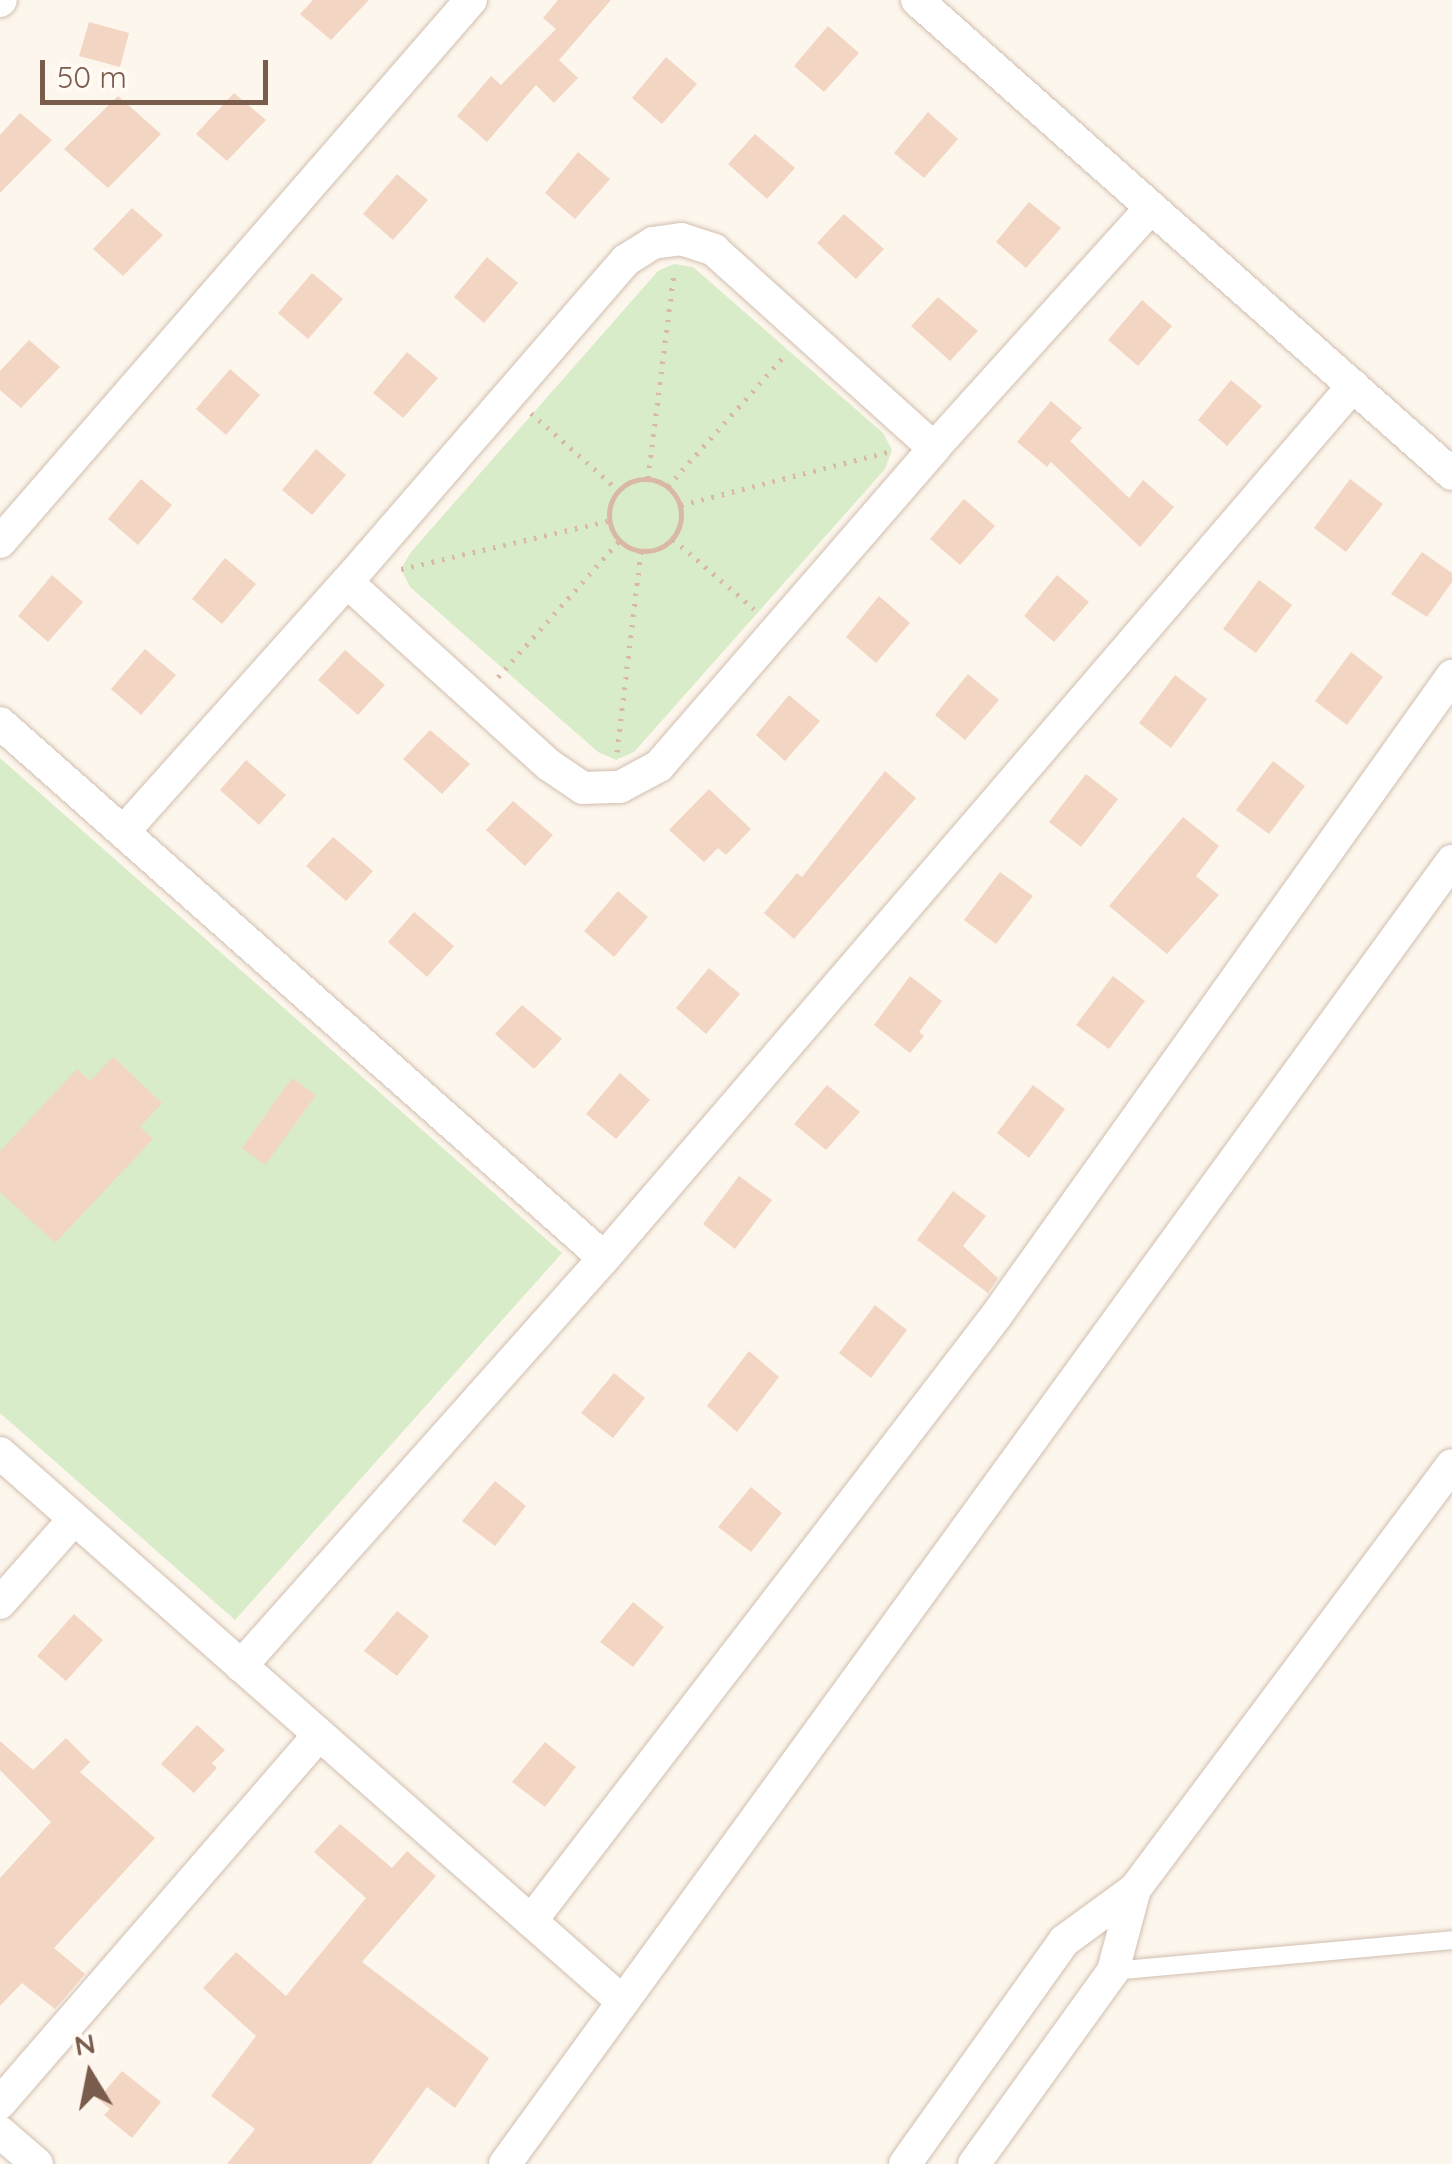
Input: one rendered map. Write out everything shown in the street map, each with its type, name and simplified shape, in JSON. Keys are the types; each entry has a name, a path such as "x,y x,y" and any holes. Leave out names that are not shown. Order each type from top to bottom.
{"street":[{"path":"0,542 471,0"},
{"path":"917,0 1452,474"},
{"path":"347,582 549,764 583,788 620,787 659,766 934,448 1151,208"},
{"path":"125,830 347,582 626,260 653,243 680,239 714,250 934,448"},
{"path":"241,1666 604,1258 1353,386"},
{"path":"531,1921 996,1316 1452,676"},
{"path":"0,722 604,1258"},
{"path":"505,2164 1452,860"},
{"path":"0,1453 623,2002"},
{"path":"905,2164 1064,1941 1135,1889 1452,1465"},
{"path":"0,1603 74,1518"},
{"path":"0,2103 319,1735"},
{"path":"974,2164 1113,1971 1135,1889"},
{"path":"1064,1941 1113,1971"},
{"path":"0,2132 37,2164"}],"lane":[{"path":"1113,1971 1452,1940"}],"path":[{"path":"648,478 674,264"},
{"path":"668,486 805,333"},
{"path":"510,395 618,490"},
{"path":"681,506 892,450"},
{"path":"648,478 668,486 681,506 674,538 653,551 641,552 619,541 608,521 618,490 648,478"},
{"path":"401,569 608,521"},
{"path":"674,538 778,630"},
{"path":"477,699 619,541"},
{"path":"616,760 641,552"}],"green space":[{"path":"674,264 693,267 883,433 892,450 885,469 634,752 616,760 598,752 410,587 401,569 411,552 658,271"},
{"path":"0,758 562,1253 235,1620 0,1413"}],"building":[{"path":"313,0 369,0 331,40 300,14"},
{"path":"558,0 611,0 559,60 578,78 554,103 536,85 487,142 457,116 491,76 501,85 556,29 543,18"},
{"path":"89,22 129,33 120,67 79,56"},
{"path":"828,26 859,53 824,92 794,66"},
{"path":"666,57 697,84 662,124 632,98"},
{"path":"234,93 266,120 227,161 196,134"},
{"path":"118,96 161,134 108,188 64,149"},
{"path":"928,112 958,139 924,178 894,153"},
{"path":"20,113 52,140 0,193 0,135"},
{"path":"755,134 795,168 767,199 728,164"},
{"path":"578,152 610,179 575,219 545,193"},
{"path":"397,174 428,200 393,240 363,214"},
{"path":"1029,202 1061,228 1026,268 996,242"},
{"path":"132,208 163,235 123,276 93,249"},
{"path":"844,214 884,249 856,279 817,243"},
{"path":"487,257 518,283 484,323 454,297"},
{"path":"312,273 343,299 308,339 278,313"},
{"path":"938,297 978,331 950,361 911,326"},
{"path":"1142,300 1172,326 1138,366 1108,340"},
{"path":"29,340 60,367 21,408 0,390 0,371"},
{"path":"407,352 438,378 403,418 373,393"},
{"path":"230,369 260,395 226,435 196,409"},
{"path":"1231,380 1262,406 1227,446 1198,420"},
{"path":"1051,401 1082,428 1070,441 1129,498 1143,480 1174,507 1140,547 1051,462 1047,467 1017,442"},
{"path":"316,449 346,475 312,515 282,490"},
{"path":"141,479 172,505 138,545 108,519"},
{"path":"1350,479 1383,504 1346,552 1314,528"},
{"path":"964,499 995,526 960,565 930,539"},
{"path":"1422,552 1452,573 1452,582 1427,617 1391,594"},
{"path":"225,558 256,584 222,624 192,599"},
{"path":"52,575 83,602 48,642 18,616"},
{"path":"1057,575 1089,602 1054,642 1024,616"},
{"path":"1259,580 1292,605 1256,653 1223,629"},
{"path":"879,596 910,623 876,663 846,637"},
{"path":"145,649 176,675 141,715 111,689"},
{"path":"345,650 385,685 358,715 318,680"},
{"path":"1351,652 1383,677 1347,725 1315,701"},
{"path":"968,674 999,700 965,740 935,715"},
{"path":"1175,675 1207,699 1171,748 1139,723"},
{"path":"789,695 820,721 785,761 756,735"},
{"path":"430,730 470,764 442,794 403,759"},
{"path":"246,760 286,795 259,825 220,790"},
{"path":"1273,761 1305,786 1269,834 1236,810"},
{"path":"885,771 916,798 794,939 764,913 797,873 802,877"},
{"path":"1086,774 1118,799 1081,847 1049,822"},
{"path":"709,789 751,829 726,855 718,848 704,862 669,830"},
{"path":"513,801 553,835 525,866 486,830"},
{"path":"1183,817 1219,846 1196,876 1219,895 1167,954 1109,906"},
{"path":"333,837 373,871 346,901 306,866"},
{"path":"1000,872 1033,896 996,944 964,920"},
{"path":"618,891 648,917 614,957 584,931"},
{"path":"414,912 454,946 427,977 388,942"},
{"path":"709,968 740,994 706,1034 676,1008"},
{"path":"910,976 942,1001 919,1032 924,1036 910,1053 874,1025"},
{"path":"1113,976 1145,1001 1109,1049 1076,1025"},
{"path":"522,1005 562,1039 534,1069 495,1034"},
{"path":"113,1057 162,1103 140,1127 153,1139 55,1243 0,1192 0,1151 77,1069 90,1081"},
{"path":"620,1073 650,1100 616,1139 586,1114"},
{"path":"292,1078 316,1095 265,1165 242,1148"},
{"path":"827,1085 860,1112 826,1150 794,1124"},
{"path":"1033,1085 1065,1109 1029,1158 997,1133"},
{"path":"739,1176 772,1200 735,1249 703,1224"},
{"path":"953,1191 986,1216 963,1246 998,1278 988,1293 917,1240"},
{"path":"875,1305 907,1330 871,1378 839,1353"},
{"path":"749,1351 779,1377 737,1432 707,1406"},
{"path":"614,1373 645,1398 613,1438 581,1413"},
{"path":"495,1481 526,1506 495,1546 462,1521"},
{"path":"751,1487 782,1513 751,1552 718,1527"},
{"path":"633,1602 664,1627 633,1667 600,1642"},
{"path":"397,1611 429,1636 397,1676 364,1651"},
{"path":"74,1614 103,1640 66,1681 37,1656"},
{"path":"197,1725 225,1750 212,1763 217,1768 194,1793 161,1764"},
{"path":"66,1738 90,1762 80,1772 155,1838 54,1948 85,1974 55,2009 22,1983 0,2006 0,1878 51,1822 0,1770 0,1741 33,1770"},
{"path":"545,1742 576,1767 545,1807 512,1782"},
{"path":"340,1824 392,1868 407,1851 436,1876 362,1962 489,2058 455,2108 427,2087 371,2164 227,2164 255,2129 211,2096 256,2036 203,1988 236,1952 286,1996 366,1898 314,1852"},
{"path":"122,2071 161,2102 132,2138 104,2115 110,2109 98,2099"}]}
